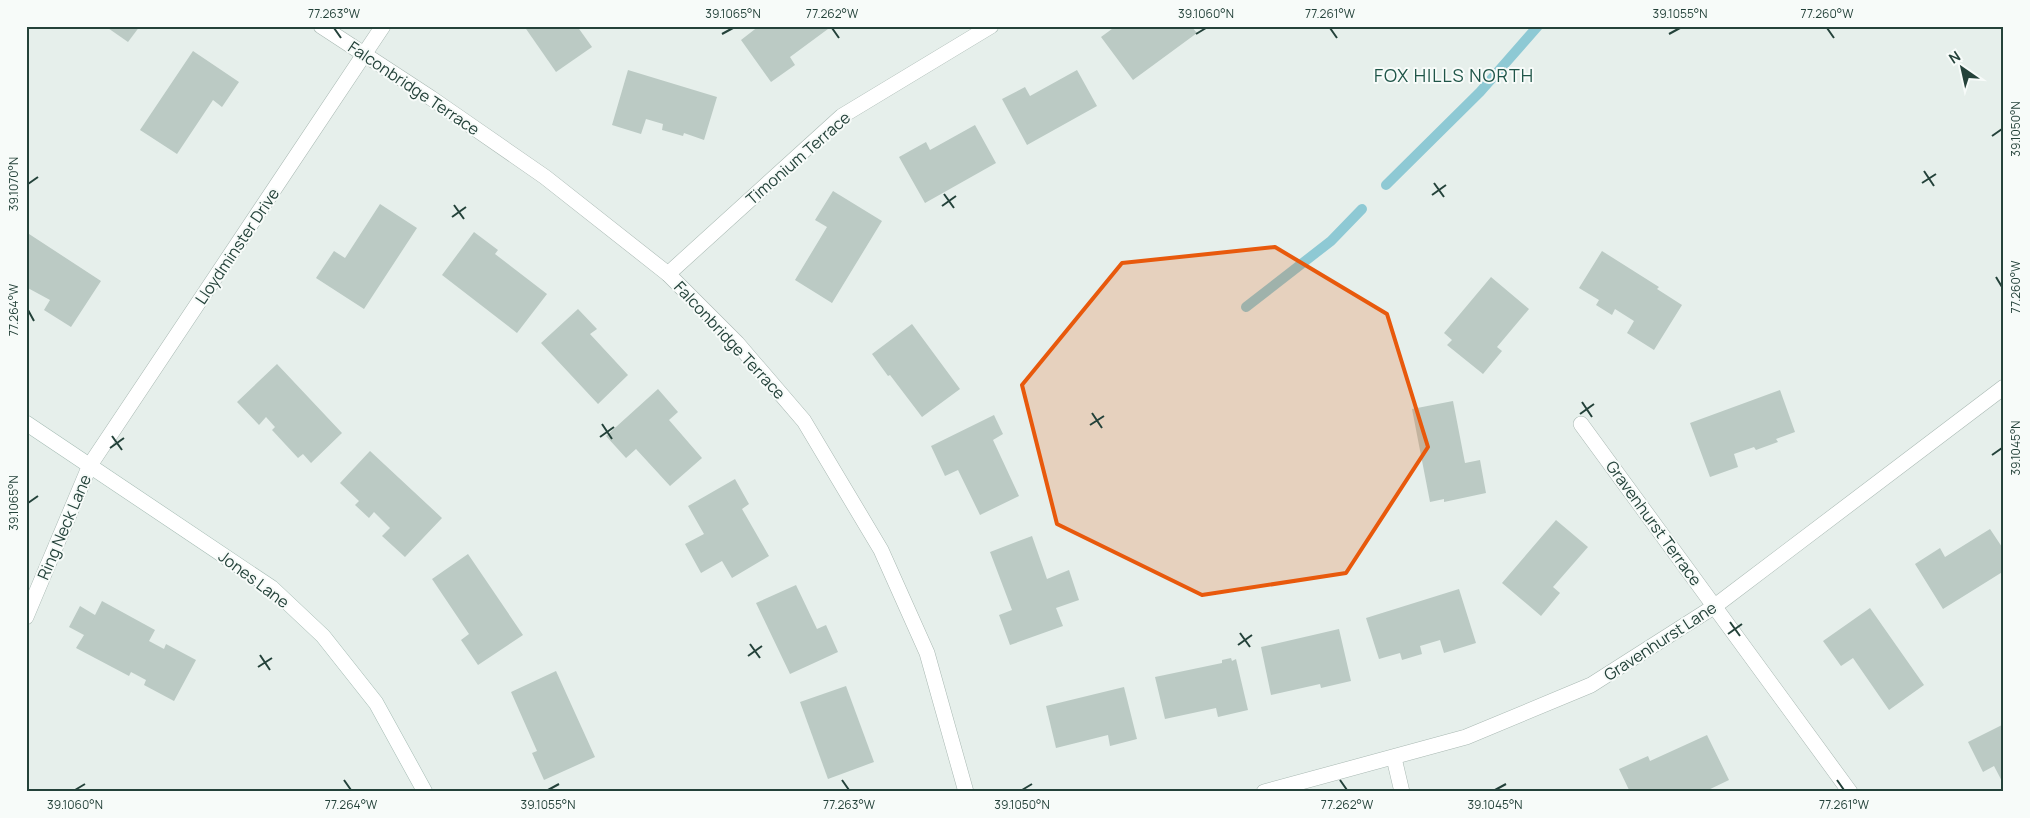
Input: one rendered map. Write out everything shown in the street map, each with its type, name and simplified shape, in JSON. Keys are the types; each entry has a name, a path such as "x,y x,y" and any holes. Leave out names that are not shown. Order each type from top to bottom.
{"street":[{"name":"Falconbridge Terrace","path":"321,26 431,98 545,177 668,274 737,343 810,428 881,550 927,653 966,792"},
{"name":"Lloydminster Drive","path":"90,465 365,56 383,26"},
{"name":"Timonium Terrace","path":"668,274 842,116 991,26"},
{"name":"Gravenhurst Lane","path":"1264,792 1466,738 1591,685 1715,606 2004,387"},
{"name":"Jones Lane","path":"26,422 272,588 324,636 376,703 425,792"},
{"name":"Gravenhurst Terrace","path":"1581,424 1850,792"},
{"name":"Ring Neck Lane","path":"26,617 90,465"},
{"path":"1394,758 1402,792"}],"highlighted area":[{"path":"1275,247 1387,314 1428,447 1346,573 1202,595 1057,524 1022,385 1122,263"}],"building":[{"path":"105,26 140,26 128,42"},
{"path":"524,26 577,26 592,47 556,72"},
{"path":"759,26 832,26 790,57 795,65 771,82 741,40"},
{"path":"1116,26 1130,26 1132,29 1135,26 1191,26 1197,33 1133,80 1101,37"},
{"path":"193,51 239,82 222,107 213,100 177,154 140,130"},
{"path":"628,70 717,97 704,140 684,133 683,136 662,130 663,124 646,119 641,134 612,125"},
{"path":"1077,70 1097,106 1027,145 1002,99 1025,87 1030,96"},
{"path":"975,125 996,163 925,203 899,157 926,142 930,150"},
{"path":"833,191 882,221 832,303 795,280 827,227 815,220"},
{"path":"380,204 417,228 364,309 316,278 334,251 345,258"},
{"path":"26,232 101,281 71,327 44,310 50,300 26,287"},
{"path":"474,232 498,250 495,254 547,294 517,333 442,275"},
{"path":"1602,251 1659,287 1657,289 1682,305 1654,350 1627,333 1634,321 1615,309 1612,315 1596,305 1599,300 1579,288"},
{"path":"1491,277 1529,309 1497,347 1502,351 1483,374 1447,345 1452,340 1444,333"},
{"path":"578,309 597,329 590,334 628,375 598,404 541,343"},
{"path":"912,324 960,389 922,417 872,354"},
{"path":"277,364 342,433 311,463 303,454 298,458 272,430 275,427 266,417 259,425 237,402"},
{"path":"658,389 678,412 669,420 702,458 670,486 636,449 626,458 606,436"},
{"path":"1780,390 1795,432 1776,439 1778,442 1756,450 1754,447 1734,454 1738,467 1710,477 1690,423"},
{"path":"1453,401 1465,463 1480,460 1486,493 1444,502 1444,499 1430,502 1412,409"},
{"path":"994,415 1003,434 993,440 1019,496 980,515 958,470 945,476 931,446"},
{"path":"370,451 442,518 405,557 382,536 390,528 374,512 369,518 355,505 359,501 340,483"},
{"path":"735,479 749,504 742,509 769,556 732,578 722,561 701,573 685,544 704,534 688,506"},
{"path":"1556,520 1588,547 1553,587 1560,593 1541,616 1502,583"},
{"path":"1990,529 2004,550 2004,571 1943,609 1915,564 1940,548 1945,557"},
{"path":"1032,536 1047,579 1069,570 1079,600 1056,608 1063,626 1010,645 999,615 1012,610 990,552"},
{"path":"468,554 523,635 478,665 461,640 469,634 432,579"},
{"path":"796,585 817,629 826,625 838,652 790,674 756,603"},
{"path":"1459,589 1476,643 1444,653 1440,640 1420,646 1422,654 1402,660 1400,653 1379,659 1366,618"},
{"path":"102,601 155,630 149,641 164,649 166,644 196,660 174,701 144,685 146,680 131,672 129,676 76,648 84,635 69,627 80,606 95,615"},
{"path":"1870,608 1924,685 1889,710 1853,658 1841,666 1823,641"},
{"path":"1339,629 1351,681 1321,688 1320,684 1271,695 1261,647"},
{"path":"1231,658 1232,661 1236,659 1248,710 1218,717 1216,708 1165,719 1155,677 1222,663 1222,660"},
{"path":"556,671 595,757 544,780 532,753 537,751 511,692"},
{"path":"846,686 874,762 828,779 800,702"},
{"path":"1124,687 1137,739 1110,746 1108,735 1056,748 1046,706"},
{"path":"2004,724 2004,785 1994,766 1983,772 1968,742"},
{"path":"1707,735 1729,780 1704,792 1630,792 1619,769 1648,756 1650,761"}],"waterway":[{"path":"1386,185 1480,92 1538,26"},
{"path":"1246,307 1331,241 1362,209"}],"district":[{"name":"FOX HILLS NORTH","path":"1454,76"}]}
